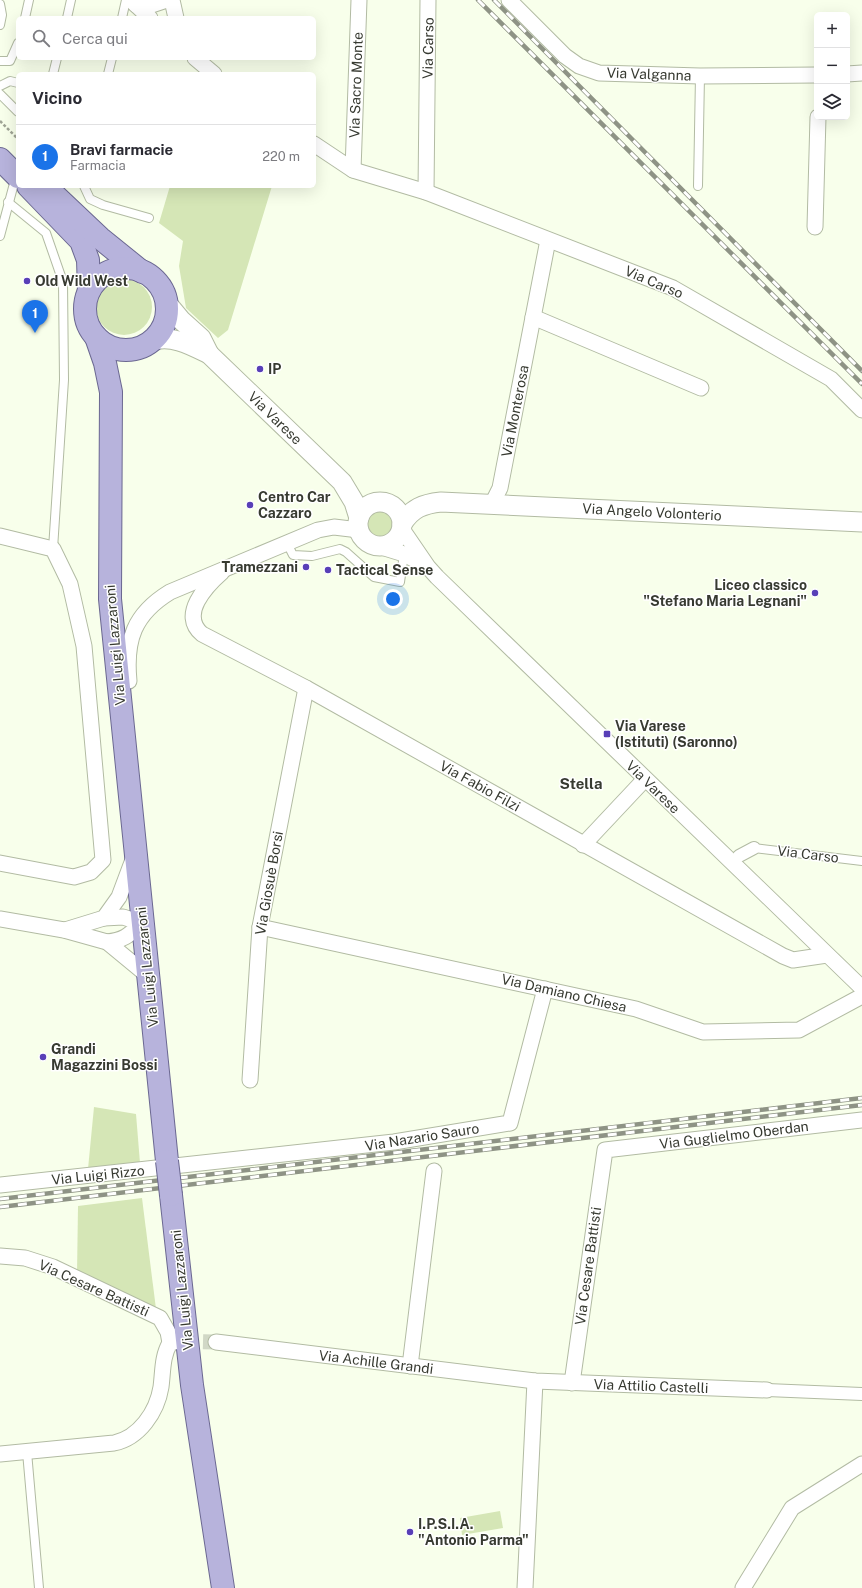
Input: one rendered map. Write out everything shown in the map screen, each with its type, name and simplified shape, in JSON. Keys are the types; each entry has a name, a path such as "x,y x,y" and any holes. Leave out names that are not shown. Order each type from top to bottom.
{"main road":[{"path":"0,143 16,168"},
{"path":"0,159 16,171"},
{"path":"33,188 81,241 88,260 89,291 86,301 86,316 96,338 115,349 130,350 151,342 161,331 166,317 166,302 164,294 155,281 100,238 48,188"},
{"path":"89,291 98,280 111,271 127,268 142,272"},
{"name":"Via Luigi Lazzaroni","path":"96,338 105,363 110,392 110,599 147,975 192,1385 223,1588"},
{"name":"Via Luigi Lazzaroni","path":"110,392 130,350"}],"street":[{"path":"131,2 149,6 167,0"},
{"path":"172,0 176,16"},
{"name":"Via Sacro Monte","path":"354,170 359,0"},
{"name":"Via Carso","path":"426,192 428,0"},
{"path":"131,2 148,16"},
{"name":"Via Valganna","path":"514,2 565,56 579,66 599,73 700,76 814,75"},
{"path":"197,60 212,72"},
{"path":"850,74 862,73"},
{"path":"816,227 818,120"},
{"name":"Via Carso","path":"316,145 354,170 426,192 673,288 831,379 862,410"},
{"name":"Via Monterosa","path":"492,504 500,488 548,240"},
{"name":"Via Varese","path":"166,302 181,320 201,338 209,354"},
{"path":"533,317 701,388"},
{"name":"Via Varese","path":"151,342 157,339 186,343 209,354 342,482 354,502 359,524"},
{"name":"Via Varese","path":"342,482 386,503"},
{"name":"Via Angelo Volonterio","path":"386,503 421,499 442,502 862,522"},
{"name":"Via Angelo Volonterio","path":"402,526 416,508 426,504 442,502"},
{"path":"378,546 393,542 399,536 402,526 398,511 386,503 370,504 363,510 359,524 366,541 378,546 404,554 428,567"},
{"path":"130,800 137,762 127,662 128,648 132,634 147,609 157,600 170,592 222,572 318,530 359,524"},
{"name":"Via Varese","path":"402,526 428,567 862,988"},
{"path":"0,536 53,549 70,584 84,646 103,860 91,872 74,877 0,863"},
{"name":"Via Fabio Filzi","path":"222,572 203,589 194,610 192,617 196,630 202,634 306,688 783,956 794,960 827,955"},
{"name":"Via Giosuè Borsi","path":"250,1080 260,927 306,688"},
{"path":"584,845 645,779"},
{"path":"739,856 754,848"},
{"path":"104,918 119,898 135,852"},
{"path":"64,930 104,918 123,917 142,923"},
{"path":"0,919 64,930 107,942 120,941 142,923"},
{"name":"Via Damiano Chiesa","path":"260,927 636,1009 703,1032 799,1030 862,996"},
{"path":"107,942 147,975"},
{"name":"Via Nazario Sauro","path":"196,1164 394,1142 510,1122 545,989"},
{"name":"Via Guglielmo Oberdan","path":"605,1150 862,1120"},
{"name":"Via Cesare Battisti","path":"572,1383 605,1150"},
{"name":"Via Luigi Rizzo","path":"0,1185 196,1164"},
{"path":"410,1366 434,1171"},
{"name":"Via Cesare Battisti","path":"0,1256 24,1258 53,1267 160,1318 175,1342 165,1353 159,1396 144,1425 134,1435 128,1439 114,1443 27,1452"},
{"name":"Via Achille Grandi","path":"216,1342 535,1381"},
{"path":"525,1588 535,1381"},
{"name":"Via Attilio Castelli","path":"535,1381 767,1390"},
{"path":"767,1390 862,1394"},
{"path":"0,1454 27,1452"},
{"path":"743,1588 792,1508 862,1464"}],"lane":[{"path":"25,16 29,0"},
{"path":"68,16 72,0"},
{"path":"123,16 131,2"},
{"path":"0,4 2,14 0,25"},
{"path":"0,61 10,61 14,58 16,50"},
{"path":"54,72 56,60"},
{"path":"108,72 112,60"},
{"path":"698,186 700,76"},
{"path":"0,86 10,81 16,82"},
{"path":"0,94 16,110"},
{"path":"0,236 8,202 16,183"},
{"path":"85,188 90,199 103,205 149,218"},
{"path":"8,202 46,233 63,282 64,380 53,549"},
{"path":"287,543 293,555 312,556 340,549 346,552 374,577 400,582 404,554"},
{"name":"Via Carso","path":"754,848 862,861"},
{"path":"27,1452 39,1588"}],"path":[{"path":"0,121 16,137"}],"green space":[{"path":"169,188 271,188 228,330 218,338 186,308 179,266 183,241 159,223"},
{"path":"118,279 130,279 144,287 152,301 150,318 144,327 130,335 118,335 108,330 101,323 96,313 96,301 101,291 108,284"},
{"path":"380,507 392,512 397,524 392,536 380,541 368,536 363,524 368,512"},
{"path":"94,1107 136,1114 140,1163 88,1169"},
{"path":"142,1198 156,1309 77,1275 78,1206"},
{"path":"500,1511 503,1528 462,1535 460,1518"}],"tunnel":[{"path":"180,1341 216,1342"}],"railway":[{"path":"478,0 862,384"},
{"path":"494,0 862,371"},
{"path":"0,1199 862,1098"},
{"path":"0,1207 862,1105"}],"place":[{"name":"Old Wild West","path":"27,281"},
{"name":"Bravi farmacie","path":"35,333"},
{"name":"IP","path":"260,369"},
{"name":"Centro Car Cazzaro","path":"250,505"},
{"name":"Tramezzani","path":"306,567"},
{"name":"Tactical Sense","path":"328,570"},
{"name":"Liceo classico \"Stefano Maria Legnani\"","path":"815,593"},
{"name":"Via Varese (Istituti) (Saronno)","path":"607,734"},
{"name":"Grandi Magazzini Bossi","path":"43,1057"},
{"name":"I.P.S.I.A. \"Antonio Parma\"","path":"410,1532"}],"district":[{"name":"Stella","path":"581,784"}]}
